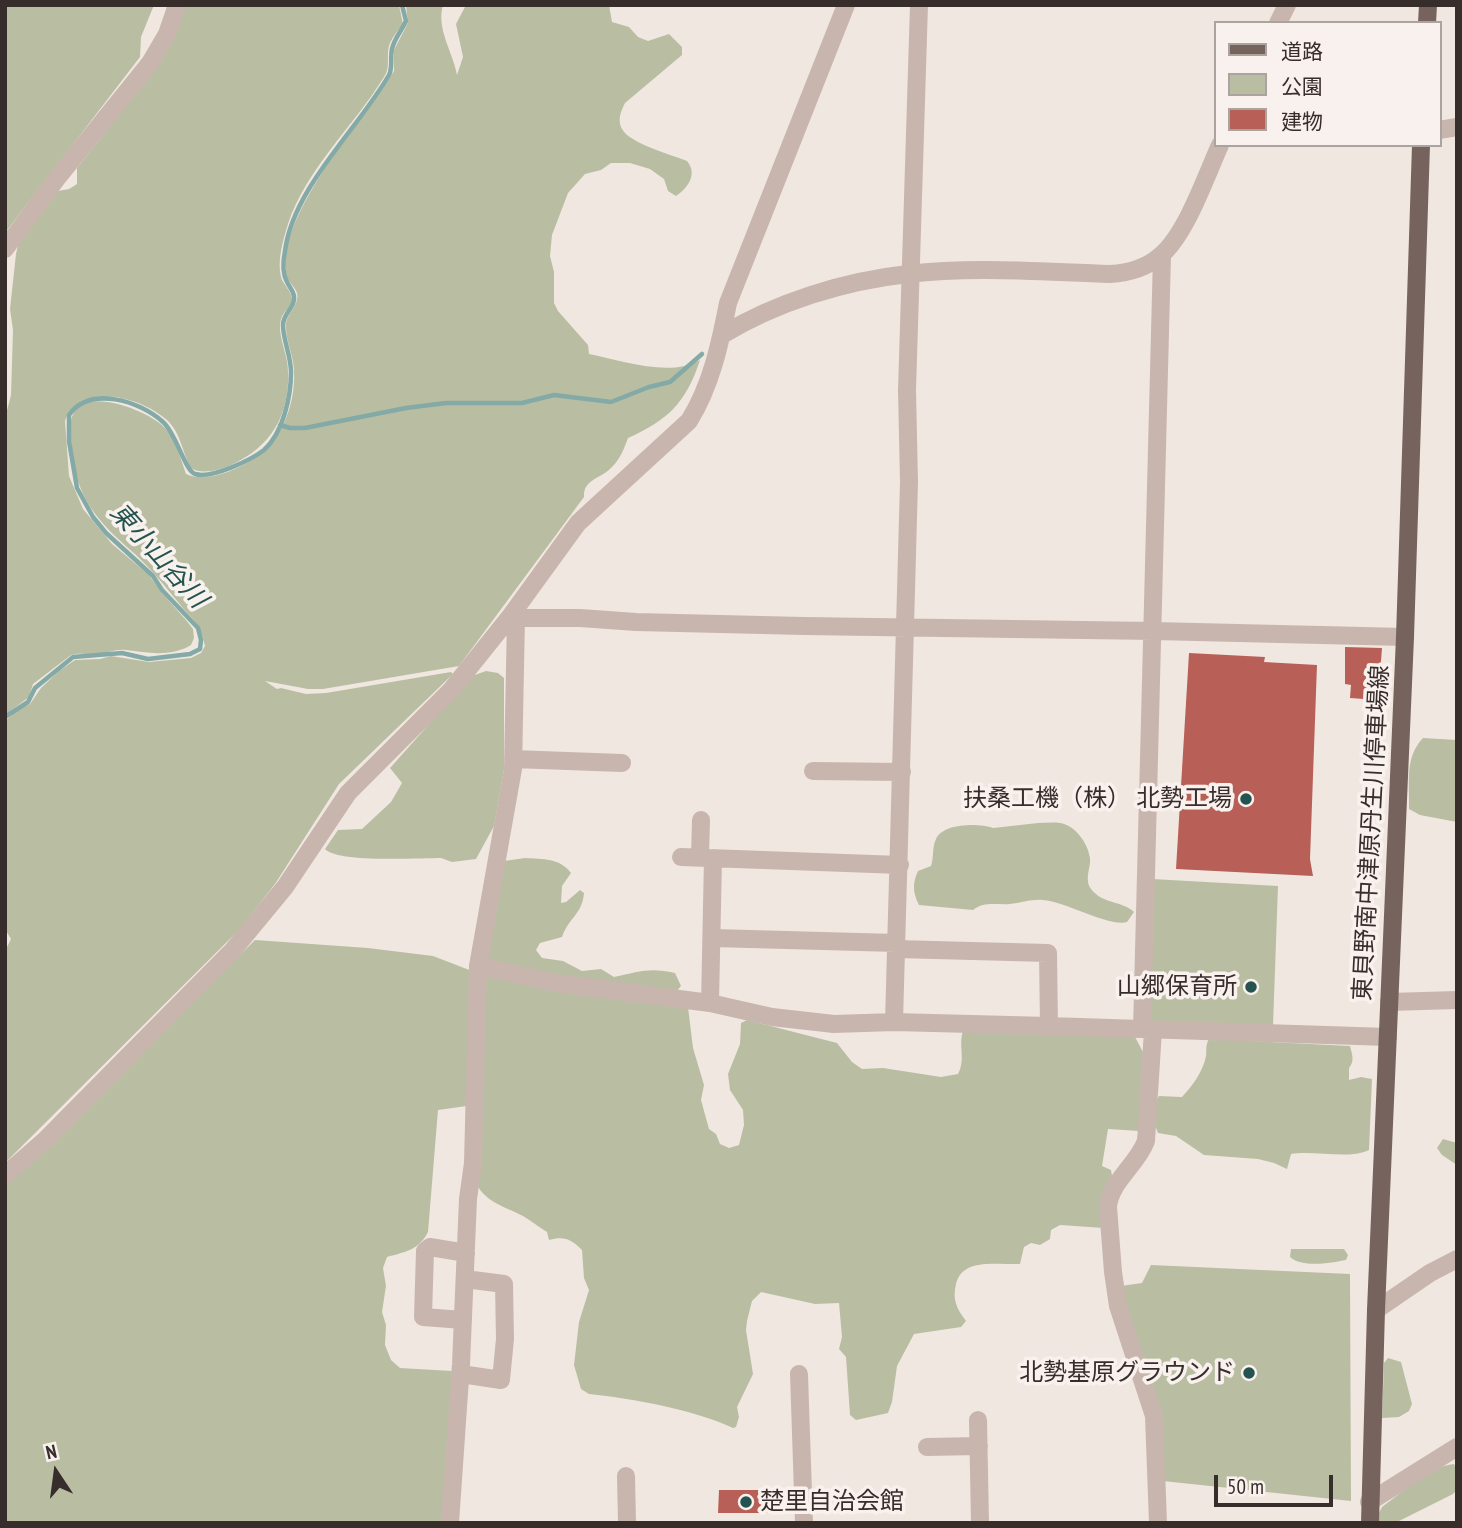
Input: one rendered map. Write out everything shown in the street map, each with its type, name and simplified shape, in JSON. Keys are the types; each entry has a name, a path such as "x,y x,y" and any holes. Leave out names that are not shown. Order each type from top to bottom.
{"main road":[{"name":"東貝野南中津原丹生川停車場線","path":"1370,1523 1422,147"}],"street":[{"path":"5,249 58,177 150,63 167,34 177,5"},
{"path":"5,1175 44,1141 233,950 285,887 348,793 452,688 512,618 578,523 689,421 700,403 722,335 728,303 845,5"},
{"path":"894,1022 906,626 910,273 919,5"},
{"path":"1279,21 1287,5"},
{"path":"722,335 750,318 878,278 910,273 974,271 1127,273 1141,268 1162,255 1186,220 1219,147"},
{"path":"1158,1523 1154,1416 1118,1307 1108,1207 1109,1196 1141,1155 1146,1141 1162,255"},
{"path":"512,618 1405,637"},
{"path":"450,1523 461,1374 468,1199 473,1163 478,966 513,759 512,618"},
{"path":"513,759 622,763"},
{"path":"813,771 902,772"},
{"path":"701,820 713,937 710,1003"},
{"path":"681,856 900,865"},
{"path":"713,937 1048,953 1049,1026"},
{"path":"478,966 556,983 710,1003 772,1017 834,1024 894,1022 1388,1037"},
{"path":"1389,1002 1457,1000"},
{"path":"463,1320 423,1317 425,1251 430,1247 466,1253"},
{"path":"1376,1310 1430,1273 1457,1259"},
{"path":"461,1374 501,1380 505,1339 505,1284 465,1279"},
{"path":"799,1374 804,1523"},
{"path":"978,1419 980,1523"},
{"path":"927,1447 979,1446"},
{"path":"1369,1502 1457,1448"},
{"path":"626,1476 627,1523"}],"green space":[{"path":"5,5 154,5 141,37 140,57 5,233"},
{"path":"184,5 399,5 403,24 390,43 384,77 318,166 288,224 280,264 281,277 292,301 280,324 288,365 288,387 281,415 267,439 245,458 231,465 200,471 191,468 172,425 167,420 127,399 112,396 83,400 72,408 65,421 69,476 83,509 112,544 149,575 186,620 193,629 194,638 191,645 167,653 122,650 71,655 33,684 29,697 5,715 5,418 11,395 13,330 10,309 19,241 58,191 77,184 77,168 152,73"},
{"path":"406,5 443,5 443,32 457,75 463,57 456,24 466,5 609,5 612,22 629,27 638,37 648,41 669,34 682,47 682,55 625,103 620,122 622,129 633,139 687,161 692,171 688,185 676,196 668,191 664,179 650,169 630,163 611,163 601,170 585,174 568,193 552,235 550,256 554,272 554,303 588,345 589,354 660,368 674,368 700,360 695,375 674,408 665,417 628,438 615,464 586,486 584,497 459,666 323,689 265,681 277,689 306,694 451,672 453,674 339,784 275,884 239,930 5,1163 5,951 11,939 5,929 5,721 30,704 41,688 75,660 111,656 149,662 191,658 201,653 205,646 195,621 152,571 110,531 91,508 74,466 71,421 76,409 86,403 99,401 142,413 167,431 177,448 186,474 199,477 218,475 237,468 251,461 273,441 287,415 294,385 294,369 286,327 297,298 296,291 286,275 290,237 300,211 324,170 394,71 394,50 408,23"},
{"path":"486,671 498,673 504,678 504,769 494,826 476,859 452,862 441,858 361,858 325,849 338,830 362,829 391,802 402,783 390,768 472,676"},
{"path":"1423,738 1457,740 1457,822 1420,815 1409,809 1410,762"},
{"path":"1038,823 1066,824 1080,836 1087,846 1090,858 1088,877 1091,889 1101,897 1134,912 1127,922 1109,921 1043,900 986,904 973,910 919,905 914,892 915,880 918,871 931,866 935,842 940,834 953,827 979,825 993,828"},
{"path":"525,858 556,862 571,873 562,886 561,903 580,890 584,893 581,906 562,937 540,943 536,950 542,958 563,961 582,971 601,969 614,977 651,970 675,973 681,986 675,993 564,977 487,962 504,861"},
{"path":"1152,879 1278,886 1273,1026 1154,1023 1148,1017"},
{"path":"255,940 368,948 433,956 472,971 467,1106 438,1110 428,1232 416,1247 387,1257 383,1268 386,1286 382,1312 386,1325 385,1345 391,1360 400,1368 452,1371 443,1523 5,1523 5,1184 49,1145"},
{"path":"482,974 688,1007 693,1048 704,1085 701,1100 709,1129 716,1134 720,1144 729,1148 739,1145 744,1125 743,1110 730,1090 728,1074 740,1044 741,1023 747,1020 837,1043 852,1062 862,1069 883,1068 941,1077 958,1074 963,1031 1134,1035 1143,1052 1139,1131 1108,1129 1102,1166 1111,1170 1112,1176 1104,1228 1060,1225 1051,1230 1050,1239 1040,1245 1031,1243 1024,1247 1020,1264 982,1264 965,1270 956,1284 955,1300 966,1321 961,1327 914,1334 897,1366 888,1413 856,1420 850,1415 846,1357 839,1349 842,1337 839,1303 815,1304 761,1292 752,1301 747,1321 753,1374 737,1407 739,1417 736,1427 662,1406 589,1394 581,1389 574,1365 579,1322 589,1290 584,1278 582,1250 567,1239 549,1240 547,1232 483,1194 475,1180"},
{"path":"1209,1039 1350,1046 1352,1060 1349,1080 1361,1077 1372,1079 1369,1150 1341,1155 1291,1154 1287,1169 1258,1159 1204,1155 1176,1136 1158,1133 1154,1114 1159,1096 1182,1097 1186,1093 1202,1068"},
{"path":"1443,1139 1457,1143 1457,1165 1437,1148"},
{"path":"1291,1249 1344,1249 1348,1255 1346,1260 1309,1264 1290,1257"},
{"name":"北勢基原グラウンド","path":"1151,1265 1350,1274 1351,1501 1163,1481 1121,1286 1142,1283"},
{"path":"1388,1358 1401,1362 1412,1404 1409,1411 1399,1417 1382,1418 1384,1363"},
{"path":"1454,1464 1457,1470 1457,1490 1453,1494 1395,1523 1377,1523 1382,1507 1425,1475"}],"building":[{"path":"1345,647 1382,648 1378,700 1350,698 1351,685 1345,684"},
{"name":"扶桑工機（株） 北勢工場","path":"1189,653 1265,657 1264,662 1317,665 1310,859 1313,876 1176,869"},
{"name":"楚里自治会館","path":"719,1490 774,1490 774,1513 718,1513"}],"waterway":[{"name":"東小山谷川","path":"5,717 28,702 35,688 73,657 122,653 148,659 190,654 200,649 198,628 162,590 153,576 106,533 93,517 77,488 69,441 69,415 89,400 102,398 115,399 142,408 168,427 191,471 202,475 231,468 258,454 271,443 285,414 291,382 291,366 283,325 294,300 283,267 290,228 313,182 389,75 393,45 406,21 402,5"},
{"path":"280,425 305,428 406,408 446,403 522,403 554,395 611,402 670,382 702,354"}],"place":[{"name":"扶桑工機（株） 北勢工場","path":"1246,799"},
{"name":"山郷保育所","path":"1251,987"},
{"name":"北勢基原グラウンド","path":"1249,1373"},
{"name":"楚里自治会館","path":"746,1502"}]}
